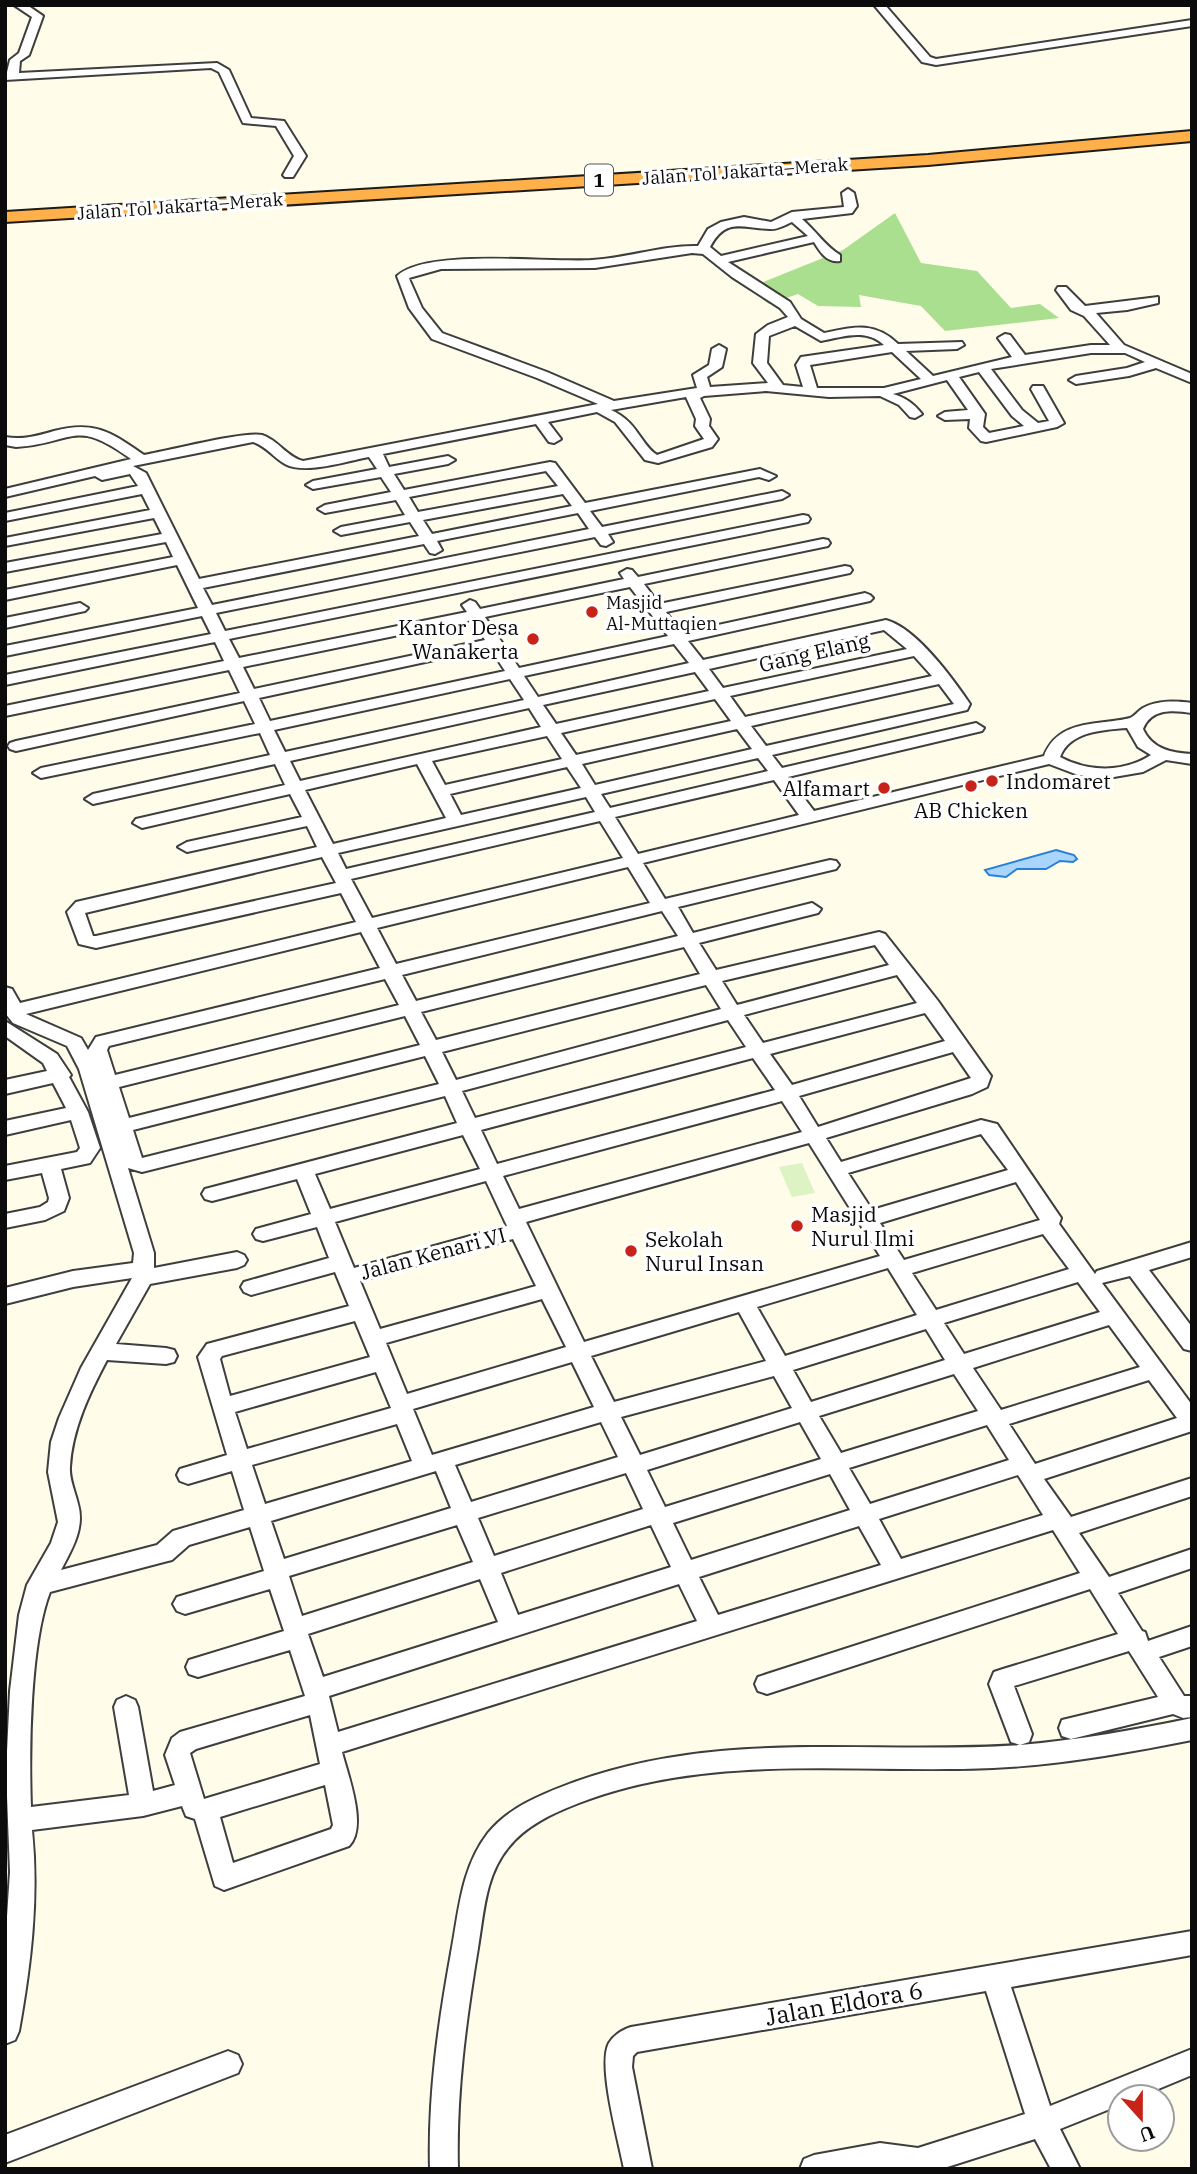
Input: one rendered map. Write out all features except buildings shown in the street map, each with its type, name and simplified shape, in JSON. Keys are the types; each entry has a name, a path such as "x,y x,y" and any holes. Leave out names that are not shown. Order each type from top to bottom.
{"highway":[{"name":"Jalan Tol Jakarta–Merak","path":"5,216 929,160 1192,136"},
{"name":"Jalan Tol Jakarta–Merak","path":"5,226 939,167 1192,147"}],"street":[{"path":"19,5 38,16 24,55 15,60 9,77 219,66 224,70 247,121 280,123 298,150 300,156 289,175"},
{"path":"879,5 926,60 936,62 1192,23"},
{"path":"702,250 712,232 725,225 744,221 772,226 795,215 848,209 851,206 848,193"},
{"path":"792,218 836,258"},
{"path":"720,260 817,238"},
{"path":"607,405 542,375 437,336 429,330 404,286 403,276 453,265 592,265 646,255 702,250 712,253 736,274 785,305 796,321 821,337 858,330 867,334 878,334 929,379"},
{"path":"1062,290 1076,307 1085,310 1127,306 1153,300"},
{"path":"1085,310 1119,347 1190,381"},
{"path":"779,388 760,363 763,334 796,321"},
{"path":"1005,338 1021,359"},
{"path":"813,392 803,365 806,360 892,348 957,345"},
{"path":"5,493 142,460 256,437 289,461 299,465 607,405 704,390 779,388 813,392 884,391 982,366 1119,347"},
{"path":"704,390 700,375 715,367 719,349"},
{"path":"1076,380 1129,372 1157,363"},
{"path":"982,366 1017,413 1034,427"},
{"path":"951,375 978,414 976,428 986,438 1058,422 1038,389"},
{"path":"607,405 603,411 620,419 640,442 640,447 650,457 658,459 685,453 689,447 711,442 702,426 703,419 693,397 704,390"},
{"path":"884,391 887,397 904,402 915,414"},
{"path":"945,416 978,414"},
{"path":"539,419 554,439"},
{"path":"5,441 18,443 80,431 95,431 142,460"},
{"path":"376,452 376,457 634,862 689,939 732,1012 787,1093 1141,1646 1184,1704 1071,1728"},
{"path":"313,485 448,460"},
{"path":"325,509 546,465 552,467 654,610 700,667 810,818"},
{"path":"102,476 127,471 137,472 147,489 232,664 471,1128 712,1628"},
{"path":"194,585 760,473 769,475"},
{"path":"5,517 147,489"},
{"path":"341,531 567,489"},
{"path":"5,651 782,495"},
{"path":"5,542 158,513"},
{"path":"5,680 803,519"},
{"path":"5,568 170,537"},
{"path":"5,711 823,543"},
{"path":"5,594 182,560"},
{"path":"654,610 845,570"},
{"path":"70,583 91,633"},
{"path":"41,773 865,598"},
{"path":"5,623 80,608"},
{"path":"93,799 886,625 893,627 917,651 959,698 962,707 82,906 76,912 85,940 96,942 605,814 976,728"},
{"path":"16,746 495,642"},
{"name":"Gang Elang","path":"142,823 422,758 917,651"},
{"path":"440,791 942,678"},
{"path":"1192,708 1157,708 1141,716 1135,729 1143,743 1163,755 1192,759"},
{"path":"1051,759 1053,750 1064,739 1088,728 1137,722"},
{"path":"9,1021 367,927 1051,759 1086,771 1118,773 1146,766 1163,755"},
{"path":"422,758 455,820"},
{"path":"187,847 312,820"},
{"path":"830,865 103,1041 97,1049 133,1162 142,1165 450,1088 903,967"},
{"path":"108,1083 812,909"},
{"path":"123,1125 874,937 882,940 958,1044 787,1093 263,1234"},
{"path":"212,1195 931,1005"},
{"path":"5,2031 23,1878 19,1820 20,1743 32,1613 39,1585 65,1536 69,1522 60,1483 60,1456 71,1417 101,1351 144,1273 144,1253 89,1069 74,1042 20,1019 9,1021"},
{"path":"5,1173 83,1157 88,1154 90,1148 78,1112 61,1075 50,1059 9,1021"},
{"name":"Jalan Kenari VI","path":"251,1287 345,1269 516,1224 977,1084 981,1076 958,1044"},
{"path":"5,1087 61,1075"},
{"path":"5,1128 78,1112"},
{"path":"836,1170 981,1127 993,1131 1051,1218 1048,1225"},
{"path":"5,1222 52,1210 59,1203 49,1164"},
{"path":"304,1171 402,1409 465,1513 512,1628"},
{"path":"868,1219 1021,1173"},
{"path":"188,1475 744,1303 1048,1225"},
{"path":"362,1311 211,1353 209,1357 222,1407 317,1696 346,1825 345,1833 340,1838 224,1878 198,1801 177,1755 181,1746 190,1740 317,1696 512,1628 864,1516 1192,1422 1115,1315 1094,1274 1048,1225"},
{"path":"39,1585 164,1553 181,1538 434,1462 779,1366 931,1318 1192,1249"},
{"path":"5,1296 73,1279 144,1273 237,1260"},
{"path":"1134,1265 1192,1343"},
{"path":"373,1339 548,1290"},
{"path":"744,1303 895,1569"},
{"path":"185,1604 465,1513 961,1365 1115,1315"},
{"path":"101,1351 166,1356"},
{"path":"222,1407 383,1362"},
{"path":"198,1667 487,1567 1155,1370"},
{"path":"329,1745 895,1569 1192,1487"},
{"path":"767,1684 1100,1583 1192,1558"},
{"path":"1020,1734 1001,1684 1003,1679 1192,1636"},
{"path":"126,1707 143,1805"},
{"path":"444,2169 442,2132 458,1985 477,1880 499,1838 533,1812 589,1786 642,1770 724,1760 853,1756 966,1759 1032,1755 1192,1729"},
{"path":"19,1820 198,1801 335,1771"},
{"name":"Jalan Eldora 6","path":"638,2169 618,2067 620,2049 631,2040 1192,1943"},
{"path":"995,1977 1042,2123 1066,2169"},
{"path":"814,2169 880,2157 915,2166 1042,2123 1192,2062"},
{"path":"5,2149 228,2064"}],"green space":[{"path":"895,213 921,263 977,271 1011,308 1040,304 1059,318 945,331 921,306 859,295 861,307 818,306 798,294 769,304 748,288 843,250"},
{"path":"802,1163 815,1193 792,1197 779,1167"}],"water":[{"path":"1056,850 1074,855 1077,859 1073,862 1060,861 1046,869 1017,869 1006,877 989,875 985,870"}],"place":[{"name":"Masjid Al-Muttaqien","path":"592,612"},
{"name":"Kantor Desa Wanakerta","path":"533,639"},
{"name":"Indomaret","path":"992,781"},
{"name":"AB Chicken","path":"971,786"},
{"name":"Alfamart","path":"884,788"},
{"name":"Masjid Nurul Ilmi","path":"797,1226"},
{"name":"Sekolah Nurul Insan","path":"631,1251"}]}
